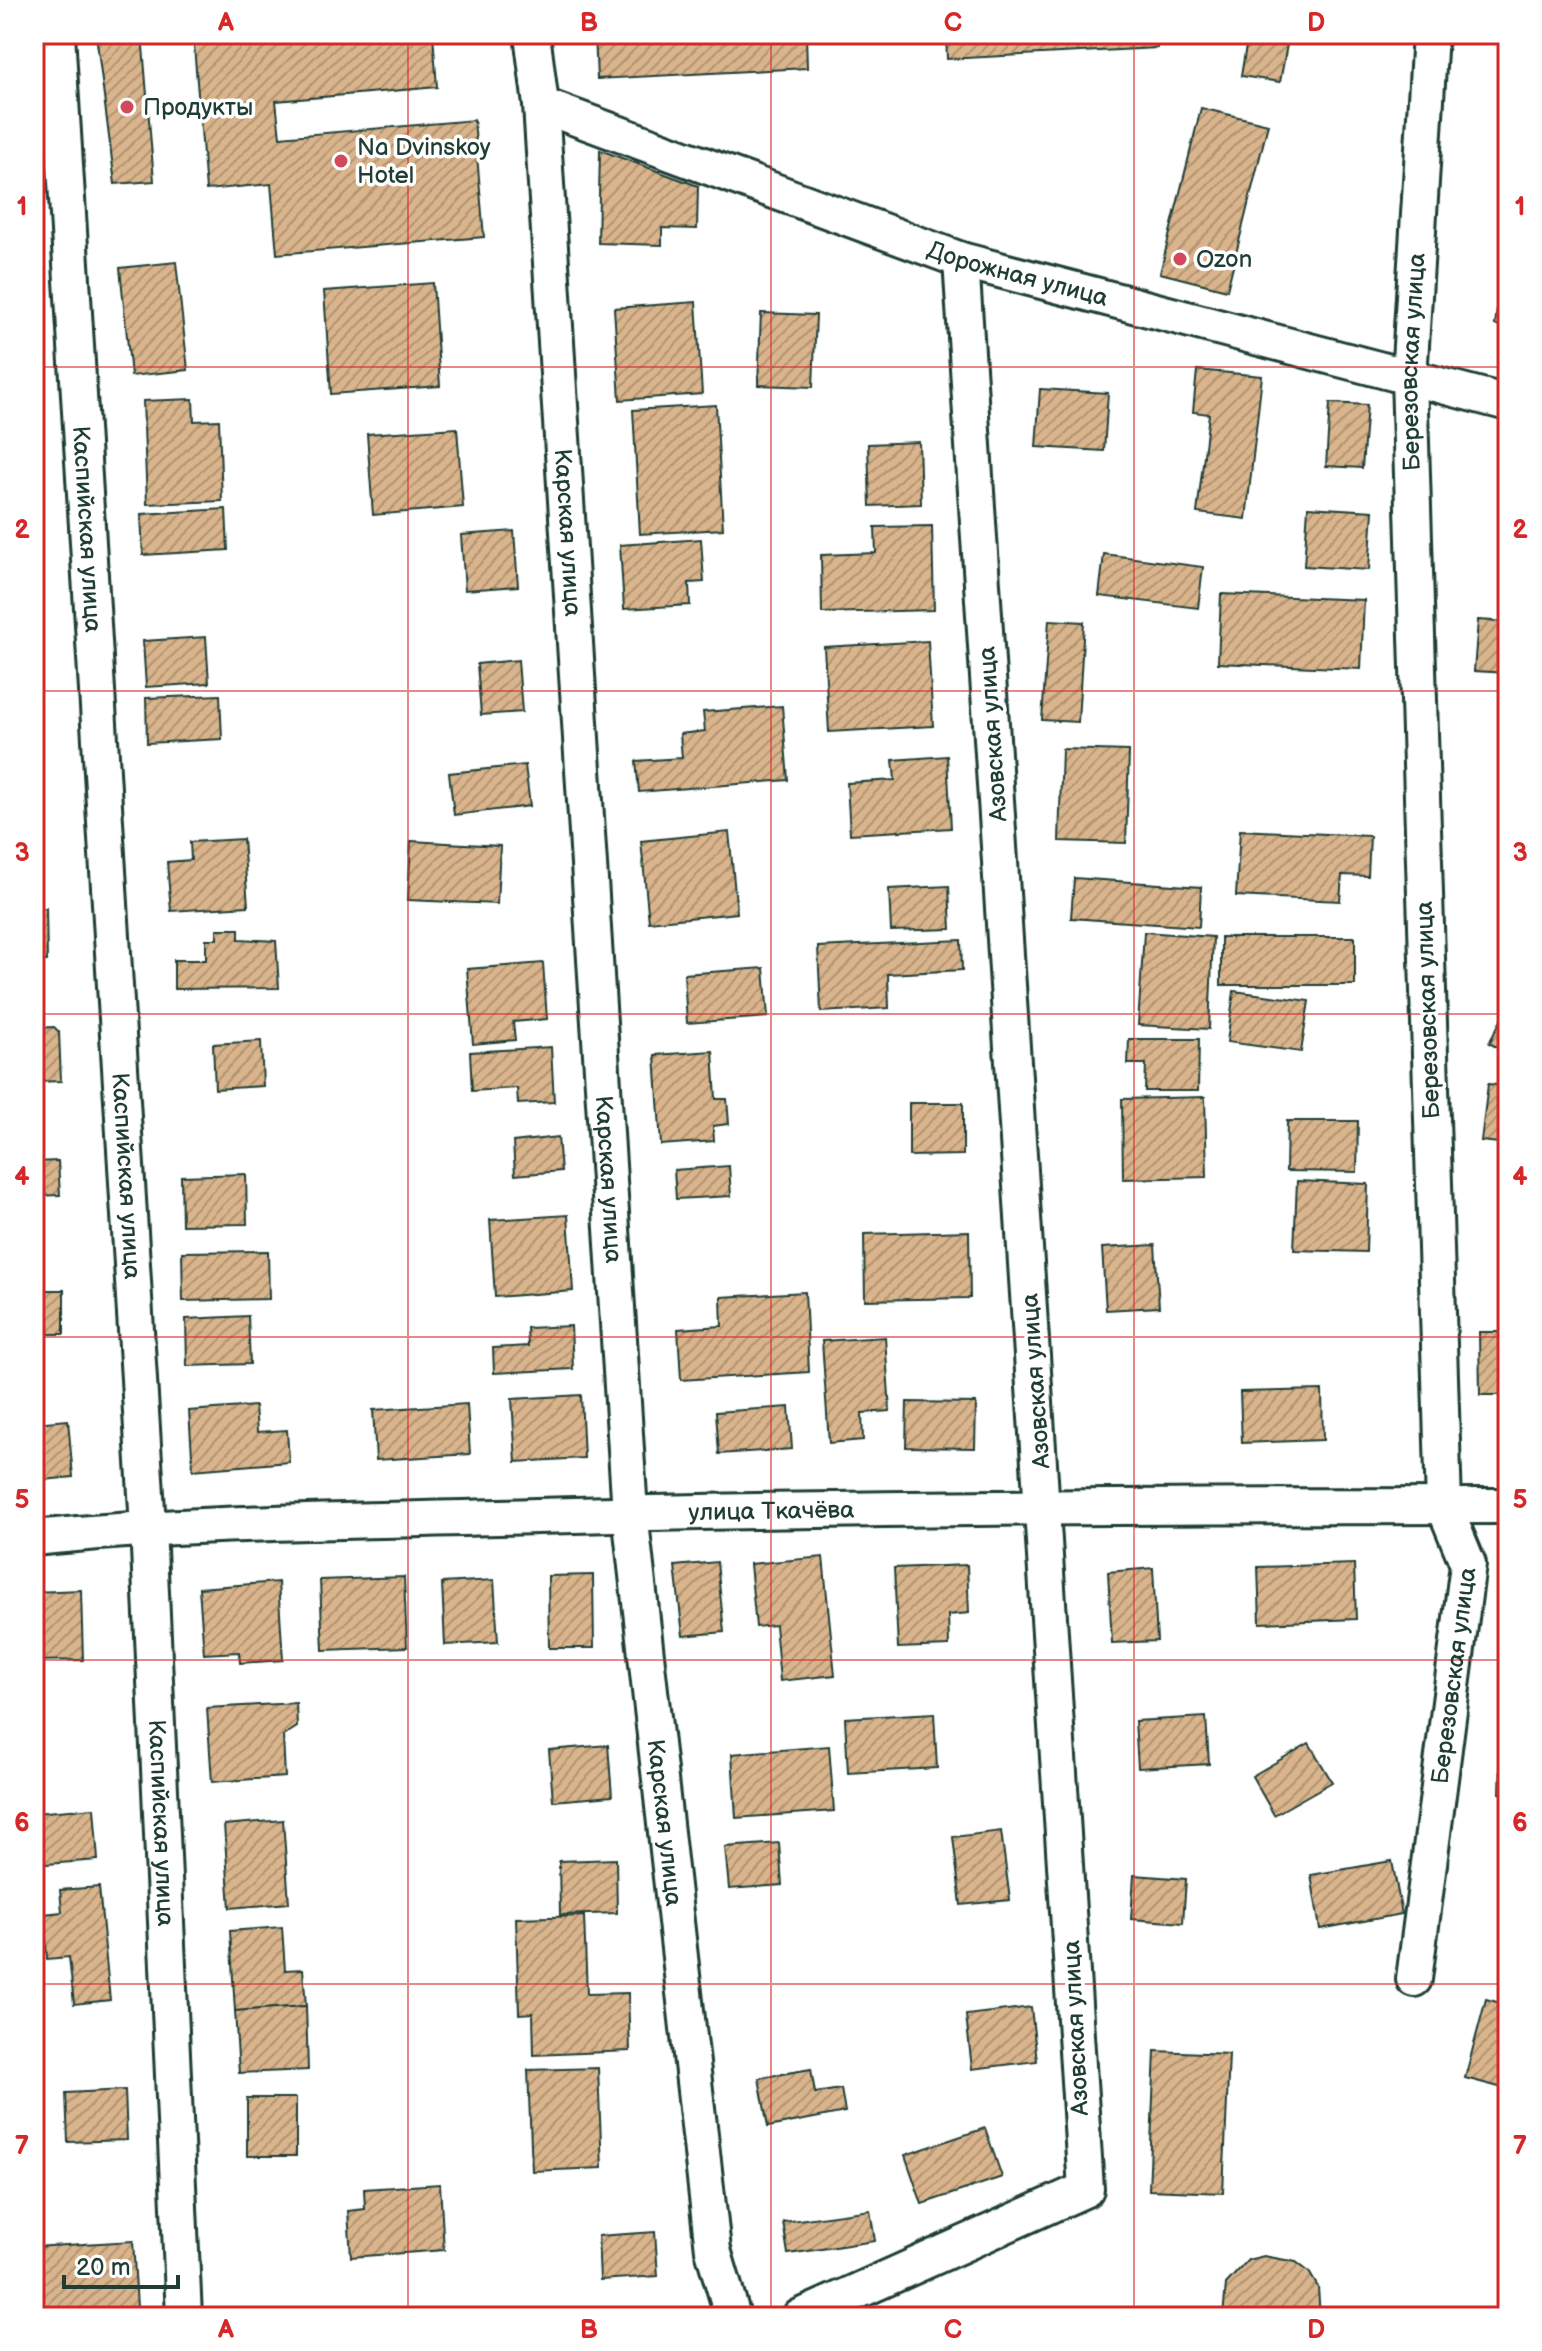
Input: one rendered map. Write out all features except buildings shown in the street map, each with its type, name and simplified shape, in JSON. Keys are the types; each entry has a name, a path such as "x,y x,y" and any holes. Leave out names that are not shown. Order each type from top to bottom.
{"street":[{"name":"Каспийская улица","path":"57,34 148,1527 184,2317"},
{"name":"Карская улица","path":"532,34 541,105 630,1513 713,2250 733,2317"},
{"name":"Березовская улица","path":"1414,1979 1468,1564 1444,1506 1409,378 1430,34"},
{"name":"Дорожная улица","path":"541,105 961,260 1508,403"},
{"name":"Азовская улица","path":"800,2317 1086,2189 961,260"},
{"name":"улица Ткачёва","path":"34,1538 148,1527 630,1513 1044,1506 1508,1506"}],"place":[{"name":"Продукты","path":"127,107"},
{"name":"Na Dvinskoy Hotel","path":"341,161"},
{"name":"Ozon","path":"1180,259"}]}
